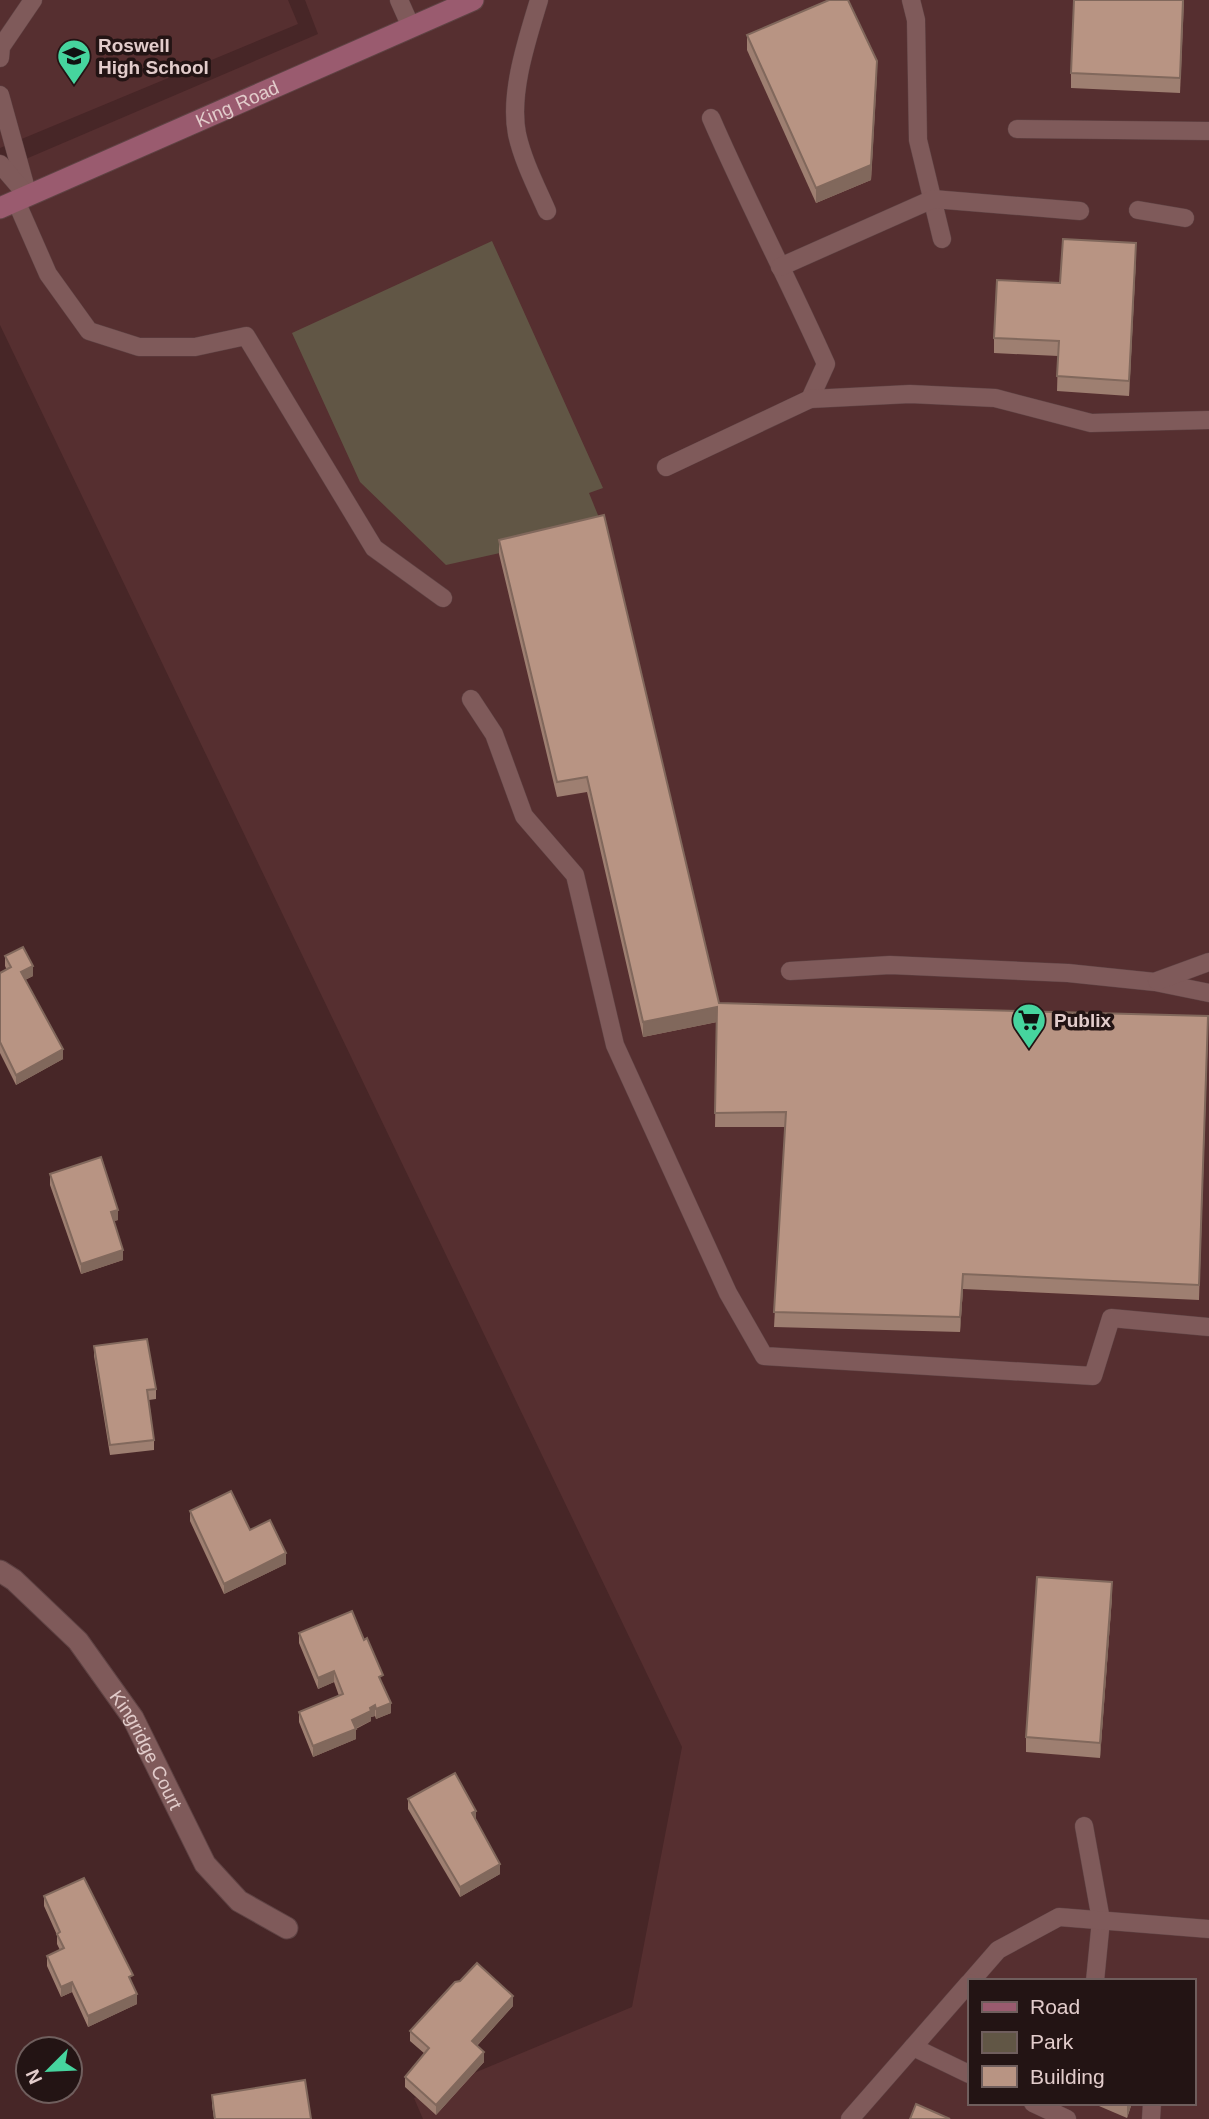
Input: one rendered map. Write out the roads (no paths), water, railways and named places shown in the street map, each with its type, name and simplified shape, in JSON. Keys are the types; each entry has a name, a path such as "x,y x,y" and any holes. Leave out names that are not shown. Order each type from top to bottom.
{"street":[{"name":"King Road","path":"14,202 473,0"},
{"name":"Kingridge Court","path":"0,1571 14,1580 78,1642 133,1718 205,1864 239,1900 287,1928"}],"lane":[{"path":"0,58 1,47 33,0"},
{"path":"399,0 411,27"},
{"path":"539,0 527,39 517,89 517,132 526,163 547,211"},
{"path":"911,0 916,20 918,141 942,239"},
{"path":"0,95 11,128 14,202"},
{"path":"710,118 826,364 810,399"},
{"path":"1017,129 1209,131"},
{"path":"0,164 14,202 48,274 89,331 139,347 195,347 246,336 374,548 443,598"},
{"path":"780,267 933,199 1080,211"},
{"path":"1138,210 1185,218"},
{"path":"666,467 810,399 910,394 995,398 1091,423 1209,420"},
{"path":"471,699 494,734 524,816 575,875 615,1045 728,1293 764,1356 1093,1376 1111,1318 1209,1327"},
{"path":"1155,982 1209,962"},
{"path":"790,971 890,965 1068,973 1155,982 1209,993"},
{"path":"1084,1826 1101,1920 1095,1979"},
{"path":"973,1979 998,1950 1059,1917 1209,1929"},
{"path":"850,2119 968,1984"},
{"path":"913,2047 968,2074"},
{"path":"1037,2105 1067,2119"}],"place":[{"name":"Roswell High School","path":"74,86"},
{"name":"Publix","path":"1029,1050"}]}
